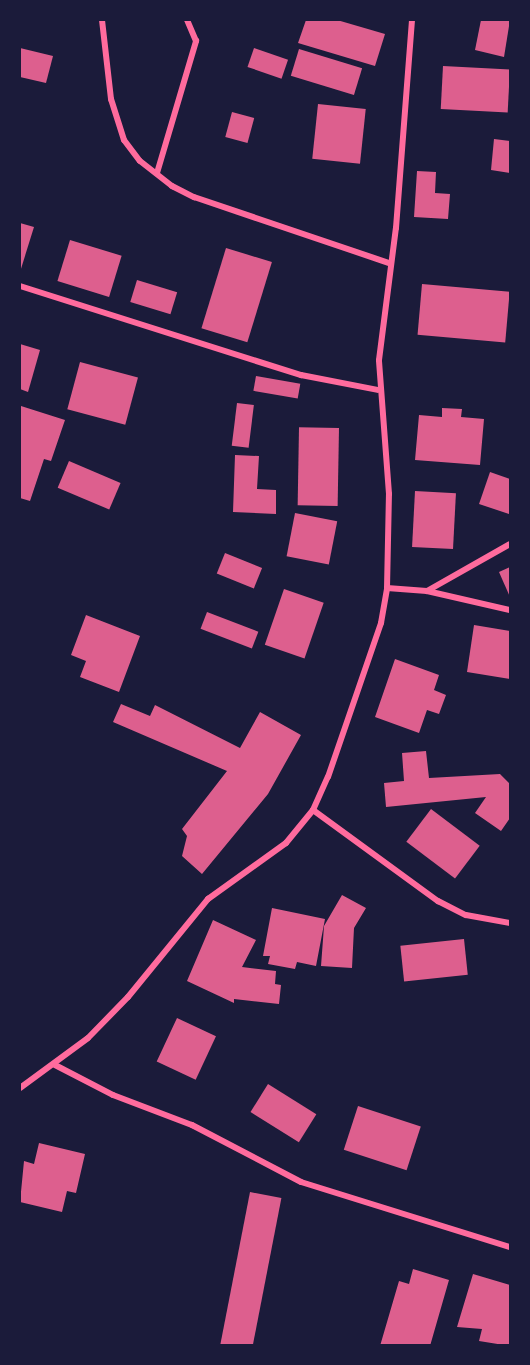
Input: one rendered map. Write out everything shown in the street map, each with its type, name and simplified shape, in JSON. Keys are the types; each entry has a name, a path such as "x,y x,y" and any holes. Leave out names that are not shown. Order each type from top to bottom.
{"street":[{"path":"102,20 111,99 124,140 140,161 194,197 389,263"},
{"path":"157,173 196,41 187,20"},
{"path":"20,1088 55,1065 128,997 208,899 286,843 314,810 381,623 387,588 388,494 378,390 389,263 396,228 412,20"},
{"path":"20,286 301,375 378,390"},
{"path":"427,591 510,544"},
{"path":"387,588 427,591 510,610"},
{"path":"314,810 438,901 466,915 510,923"},
{"path":"55,1065 113,1095 192,1125 301,1182 510,1247"}],"building":[{"path":"306,20 337,20 385,34 375,66 298,43"},
{"path":"481,20 510,20 504,57 475,50"},
{"path":"20,48 53,56 46,83 20,77"},
{"path":"254,48 288,60 282,79 247,67"},
{"path":"299,49 362,68 354,95 291,76"},
{"path":"443,66 510,70 508,112 441,109"},
{"path":"318,104 366,109 360,164 312,159"},
{"path":"232,112 254,118 247,143 225,137"},
{"path":"494,139 510,141 510,173 491,170"},
{"path":"417,171 436,172 435,193 450,194 448,219 414,217"},
{"path":"20,223 34,227 20,272"},
{"path":"70,240 122,256 109,297 57,281"},
{"path":"226,248 272,262 247,342 201,328"},
{"path":"137,280 177,292 170,314 130,302"},
{"path":"422,284 510,292 505,342 418,335"},
{"path":"20,344 40,350 28,392 20,389"},
{"path":"80,362 138,378 125,425 67,409"},
{"path":"256,376 300,384 298,399 253,391"},
{"path":"237,403 254,405 249,448 232,446"},
{"path":"21,406 65,420 51,461 44,459 30,501 20,498"},
{"path":"442,408 462,409 461,417 484,419 480,465 415,460 419,415 442,417"},
{"path":"299,427 339,428 338,506 298,505"},
{"path":"235,455 259,456 257,489 276,490 276,514 233,512"},
{"path":"69,461 121,483 109,510 58,488"},
{"path":"490,472 510,479 509,514 479,504"},
{"path":"415,491 456,493 453,549 412,547"},
{"path":"295,513 337,521 329,564 287,556"},
{"path":"225,553 262,568 254,588 217,573"},
{"path":"510,567 510,597 499,572"},
{"path":"284,589 324,603 305,658 265,645"},
{"path":"207,612 258,632 252,649 201,629"},
{"path":"86,615 140,636 119,692 80,677 86,661 71,655"},
{"path":"474,625 510,631 510,679 467,672"},
{"path":"395,659 439,675 434,690 446,695 439,714 427,710 419,733 375,717"},
{"path":"121,704 150,716 155,705 240,748 260,712 301,735 268,794 202,874 182,856 187,836 182,829 227,771 113,722"},
{"path":"426,751 429,778 500,774 510,784 510,818 501,831 475,813 486,797 386,807 384,783 404,781 402,753"},
{"path":"431,809 480,846 455,878 406,842"},
{"path":"342,895 366,908 354,928 352,968 321,966 324,926"},
{"path":"272,908 325,919 316,966 297,962 295,969 268,964 270,956 263,956"},
{"path":"213,920 256,940 242,967 276,971 275,984 281,985 279,1004 234,999 234,1003 187,981"},
{"path":"464,939 468,975 404,981 400,946"},
{"path":"177,1018 216,1036 196,1080 157,1062"},
{"path":"268,1084 316,1114 299,1142 251,1112"},
{"path":"358,1106 421,1126 407,1170 344,1150"},
{"path":"39,1143 85,1154 76,1193 67,1191 62,1212 20,1202 24,1161 34,1164"},
{"path":"250,1192 281,1198 253,1346 220,1346"},
{"path":"413,1269 449,1280 430,1346 380,1346 399,1281 409,1284"},
{"path":"473,1274 510,1285 510,1346 479,1341 482,1329 457,1327"}]}
